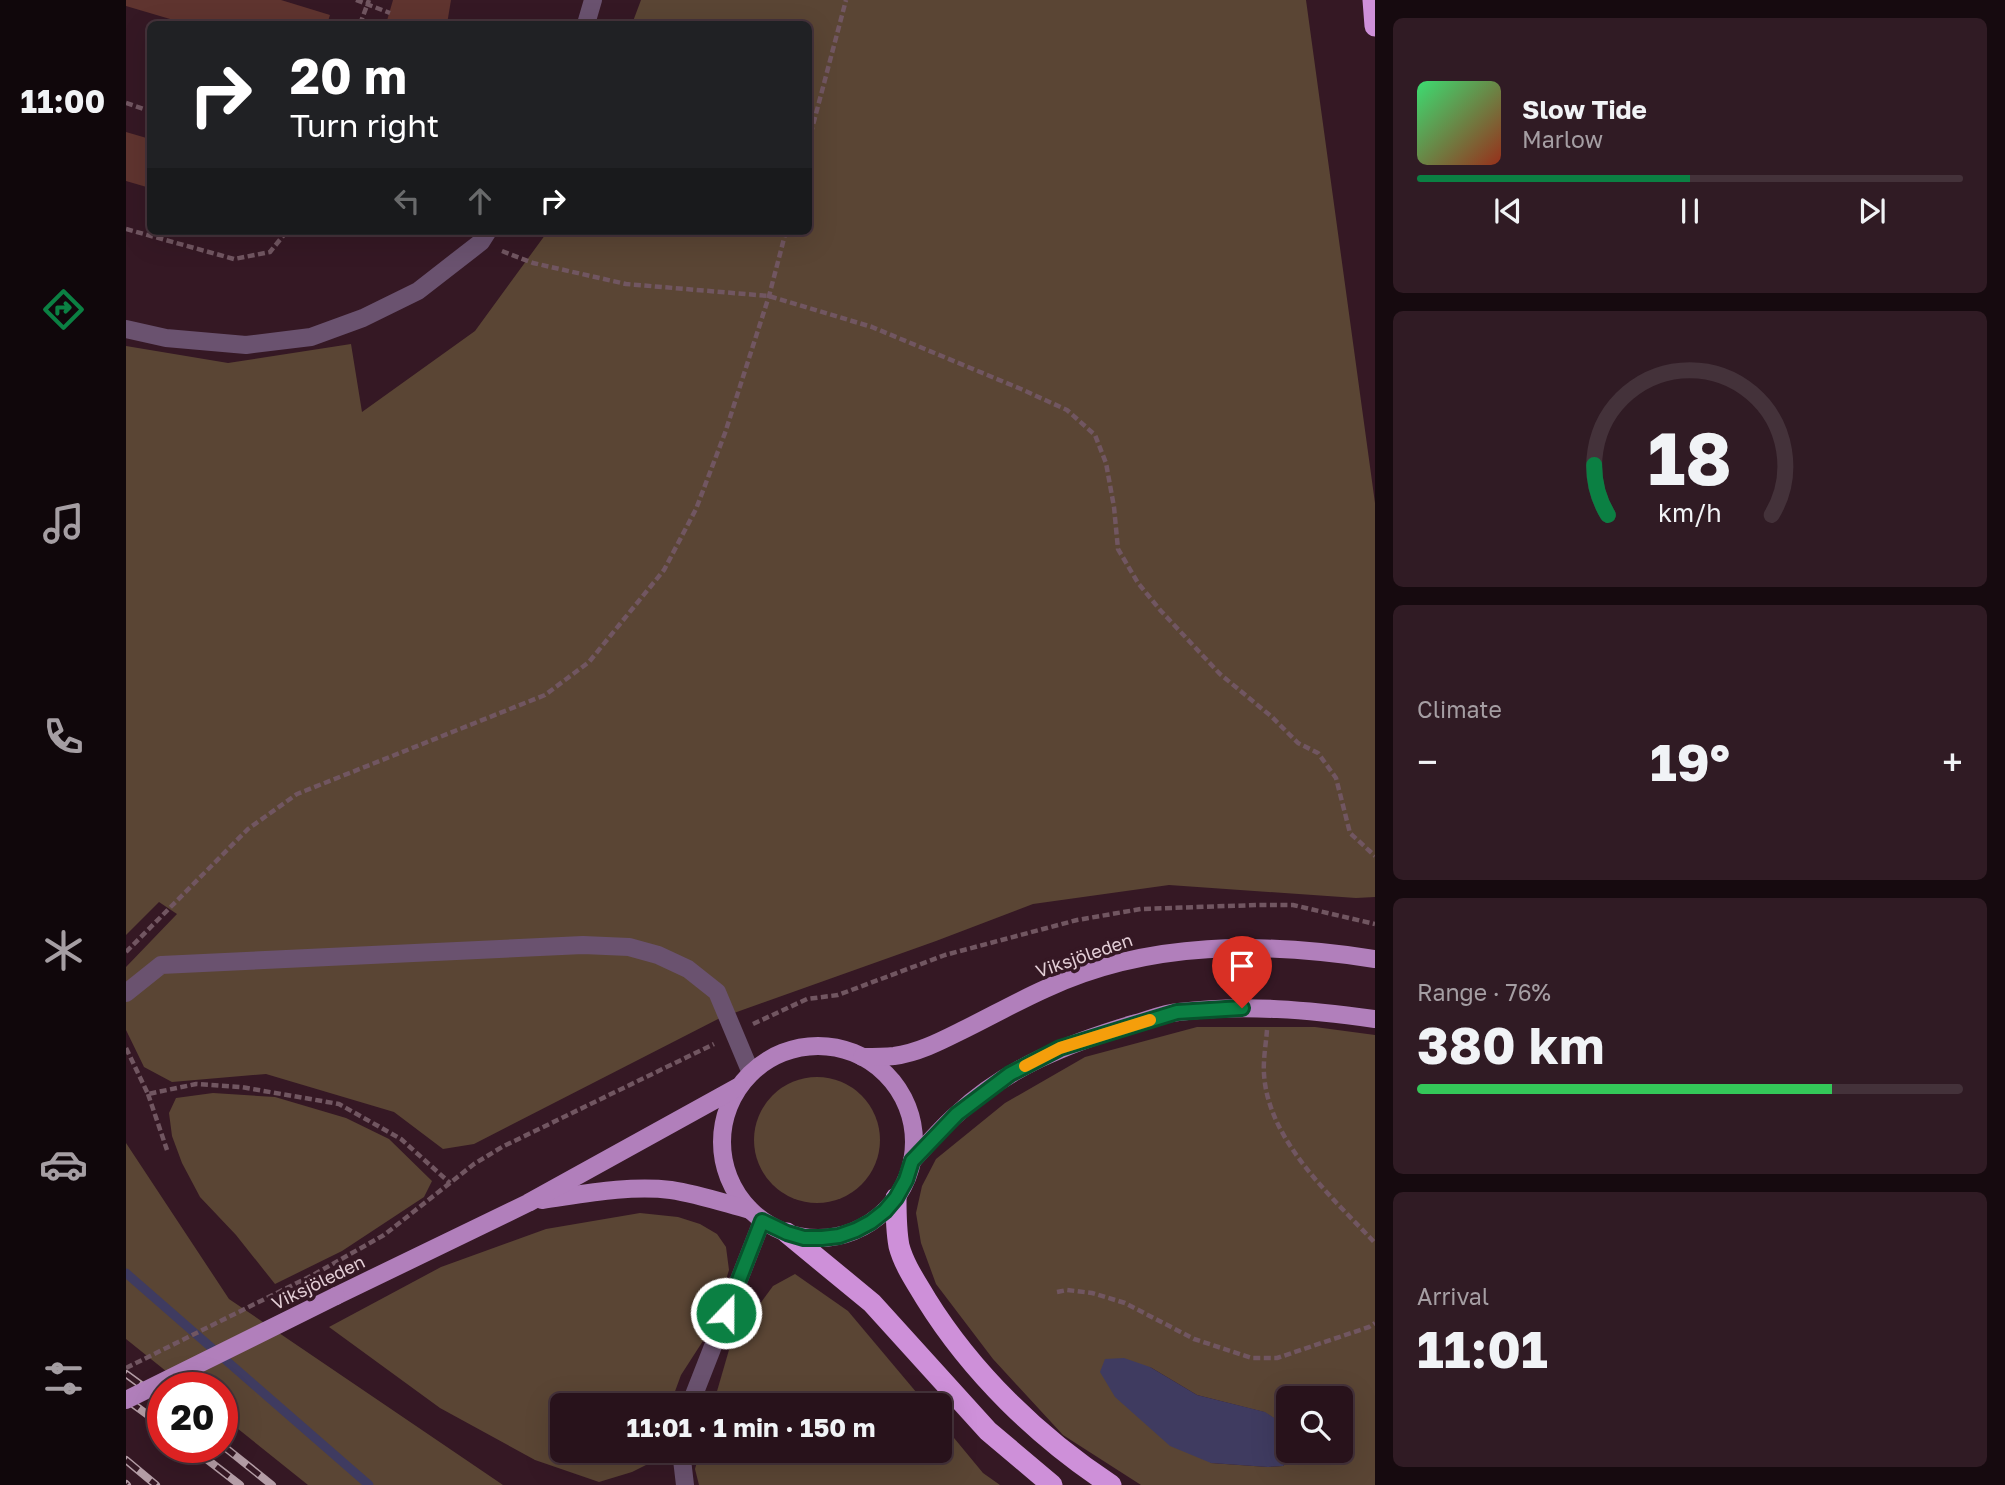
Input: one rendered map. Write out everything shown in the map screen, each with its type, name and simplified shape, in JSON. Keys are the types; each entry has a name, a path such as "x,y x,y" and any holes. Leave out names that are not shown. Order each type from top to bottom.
{"highway":[{"path":"1373,0 1375,26"},
{"path":"896,1198 896,1226 900,1248 910,1273 967,1358 1031,1423 1081,1465 1111,1485"},
{"path":"787,1233 872,1303 988,1431 1052,1485"}],"main road":[{"name":"Viksjöleden","path":"862,1057 895,1056 933,1045 1046,988 1093,970 1145,955 1215,948 1267,947 1375,959"},
{"path":"912,1161 957,1114 1010,1074 1060,1048 1177,1012 1242,1008 1306,1010 1375,1019"},
{"path":"806,1046 821,1046 862,1057 887,1076 904,1101 913,1130 912,1161 906,1180 896,1198 871,1222 839,1236 804,1238 787,1233 756,1216 739,1198 730,1183 722,1151 722,1134 724,1117 730,1102 738,1087 751,1073 786,1051 806,1046"},
{"name":"Viksjöleden","path":"126,1400 528,1203 738,1087"},
{"name":"Viksjöleden","path":"528,1203 596,1192 671,1190 710,1199 756,1216"}],"street":[{"path":"587,21 593,0"},
{"path":"126,329 166,338 246,345 311,337 363,318 418,291 485,237"},
{"path":"126,993 161,965 583,946 629,947 658,955 688,969 717,992 751,1073"},
{"path":"694,1393 756,1216"},
{"path":"682,1463 685,1485"}],"path":[{"path":"356,0 368,2 390,13"},
{"path":"812,129 846,0"},
{"path":"361,21 368,2"},
{"path":"126,103 147,110"},
{"path":"126,229 147,235"},
{"path":"148,235 234,259 270,252 284,235"},
{"path":"126,953 248,829 297,794 545,695 589,662 664,570 696,509 725,433 769,296 785,235"},
{"path":"485,237 533,263 626,284 769,296 872,327 1067,411 1095,435 1105,463 1114,507 1118,549 1138,583 1220,674 1298,743 1318,753 1336,778 1350,833 1375,856"},
{"path":"779,1011 807,999 838,996 945,955 997,940 1077,920 1141,909 1293,905 1375,924"},
{"path":"1269,1009 1263,1073 1270,1106 1284,1138 1326,1191 1375,1243"},
{"path":"126,1048 148,1094 167,1150"},
{"path":"126,1368 313,1275 384,1235 474,1164 502,1147 704,1049"},
{"path":"148,1094 195,1084 241,1087 339,1104 401,1139 450,1183"},
{"path":"1058,1292 1067,1290 1092,1293 1125,1303 1194,1339 1252,1358 1277,1358 1375,1323"}],"shaded area":[{"path":"641,0 1306,0 1375,503 1375,897 1356,898 1169,885 1033,904 720,1018 474,1144 443,1149 394,1112 266,1074 172,1082 144,1067 126,1030 126,967 177,914 159,902 126,935 126,346 228,363 351,344 362,412 475,331 545,235 812,235 812,21 633,21"},
{"path":"1197,1027 1315,1027 1375,1035 1375,1485 1141,1485 1063,1435 993,1359 936,1284 921,1243 916,1213 922,1186 936,1159 1005,1103 1085,1057","holes":["1150,1367 1197,1395 1264,1412 1276,1420 1276,1386 1353,1386 1353,1463 1286,1463 1283,1466 1268,1467 1211,1463"]},
{"path":"817,1077 841,1081 862,1095 876,1116 880,1140 876,1164 862,1185 841,1199 817,1203 793,1199 772,1185 758,1164 754,1140 758,1116 772,1095 793,1081"},
{"path":"213,1093 275,1097 346,1118 389,1139 432,1181 424,1197 342,1251 275,1284 236,1235 200,1197 182,1163 172,1136 169,1113 176,1098"},
{"path":"126,1143 229,1299 503,1485 308,1485 238,1429 238,1372 167,1372 126,1339"},
{"path":"640,1213 678,1217 700,1224 717,1234 726,1247 729,1270 710,1330 681,1375 674,1393 550,1393 550,1463 650,1463 632,1472 599,1482 535,1460 440,1408 329,1327 441,1267 546,1229"},
{"path":"795,1274 848,1311 917,1393 716,1393 731,1343 773,1286"},
{"path":"1124,1358 1150,1367 1197,1395 1265,1412 1276,1419 1276,1463 1286,1463 1283,1466 1268,1467 1211,1463 1170,1446 1115,1397 1100,1372 1105,1359"},
{"path":"952,1436 983,1473 1000,1485 699,1485 695,1469 697,1463 952,1463"}],"building":[{"path":"126,0 281,0 330,15 328,21 177,21 126,6"},
{"path":"393,0 451,0 448,21 387,21"},
{"path":"126,132 147,138 147,187 126,181"}],"waterway":[{"path":"126,1273 369,1485"}],"railway":[{"path":"126,1374 147,1389"},
{"path":"126,1399 147,1414"},
{"path":"238,1458 272,1485"},
{"path":"126,1460 156,1485"},
{"path":"212,1463 240,1485"}],"slow traffic":[{"path":"1025,1066 1060,1048 1150,1020"}],"route":[{"path":"726,1313 762,1221 804,1238 839,1236 871,1222 896,1198 912,1161 957,1114 1010,1074 1060,1048 1177,1012 1242,1008"}]}
